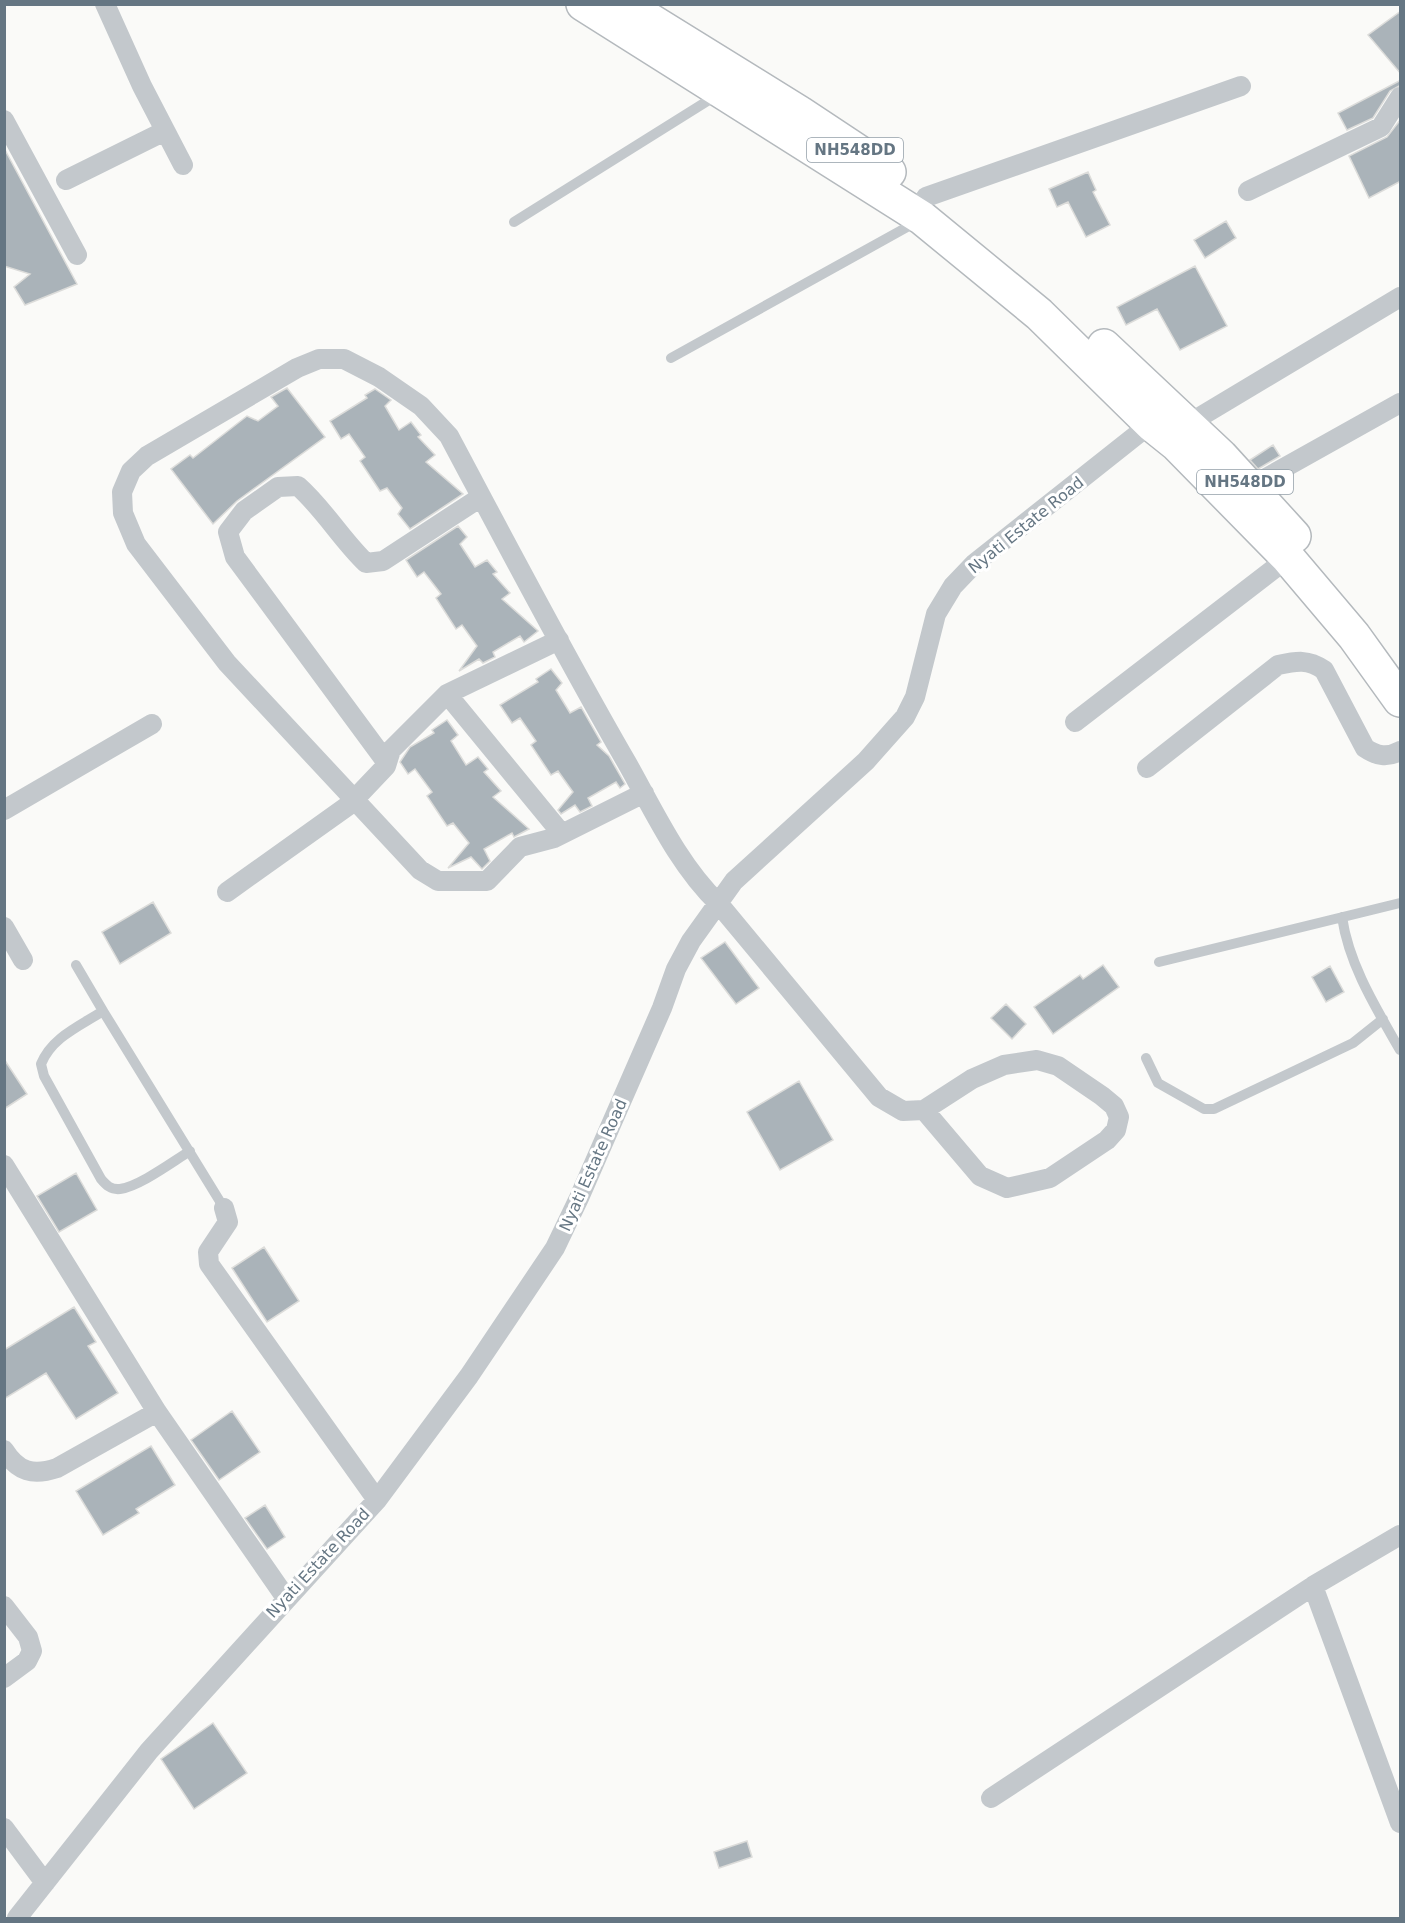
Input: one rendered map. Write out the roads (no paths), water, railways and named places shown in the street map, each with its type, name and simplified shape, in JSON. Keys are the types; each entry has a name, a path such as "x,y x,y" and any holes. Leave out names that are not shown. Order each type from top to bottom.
{"highway":[{"name":"NH548DD","path":"583,4 720,93 924,208"},
{"name":"NH548DD","path":"624,4 800,113 924,208 1039,314 1170,418 1250,487 1278,517 1401,666"},
{"name":"NH548DD","path":"1170,418 1176,444 1288,558 1354,636 1401,700"}],"street":[{"path":"105,4 183,165"},
{"path":"924,208 1240,86"},
{"path":"1248,191 1381,128 1401,97"},
{"path":"4,120 77,255"},
{"path":"66,180 165,131"},
{"name":"Nyati Estate Road","path":"17,1918 149,1751 376,1500 469,1376 555,1248 607,1135 676,969 691,941 734,881 866,761 905,717 915,697 936,614 953,586 975,563 1170,418 1401,297"},
{"path":"644,793 562,834 520,848 488,881 438,881 420,870 227,663 136,544 123,513 122,492 131,471 147,456 297,368 320,359 344,359 379,377 421,406 449,436 644,793 698,884 718,903 879,1097 903,1111 924,1110 972,1078 1004,1065 1037,1060 1058,1066 1102,1096 1114,1106 1119,1116 1116,1130 1107,1140 1050,1178 1007,1188 980,1176 924,1110"},
{"path":"1250,487 1401,403"},
{"path":"387,763 235,557 228,532 244,511 278,487 298,486 319,504 351,548 366,563 383,561 481,497"},
{"path":"1075,722 1288,558"},
{"path":"227,892 354,800 387,763 391,750 447,694 559,640"},
{"path":"1147,768 1278,665 1299,660 1313,662 1324,670 1365,748 1375,754 1385,756 1401,751"},
{"path":"447,694 562,834"},
{"path":"4,810 152,724"},
{"path":"4,927 23,960"},
{"path":"4,1165 157,1412 286,1598"},
{"path":"224,1208 228,1222 208,1252 209,1264 376,1500"},
{"path":"4,1450 19,1468 31,1473 42,1474 57,1468 157,1412"},
{"path":"991,1798 1313,1586 1401,1535"},
{"path":"1313,1586 1401,1823"},
{"path":"4,1606 28,1637 32,1651 27,1661 4,1678"},
{"path":"4,1828 45,1883"}],"lane":[{"path":"514,222 720,93"},
{"path":"671,358 924,208"},
{"path":"1159,962 1401,903"},
{"path":"1342,917 1345,939 1357,970 1401,1050"},
{"path":"76,965 224,1208"},
{"path":"103,1011 58,1039 47,1050 41,1064 45,1076 100,1179 108,1188 119,1190 131,1186 190,1151"},
{"path":"1146,1058 1158,1083 1204,1109 1214,1109 1353,1043 1383,1019"}]}
